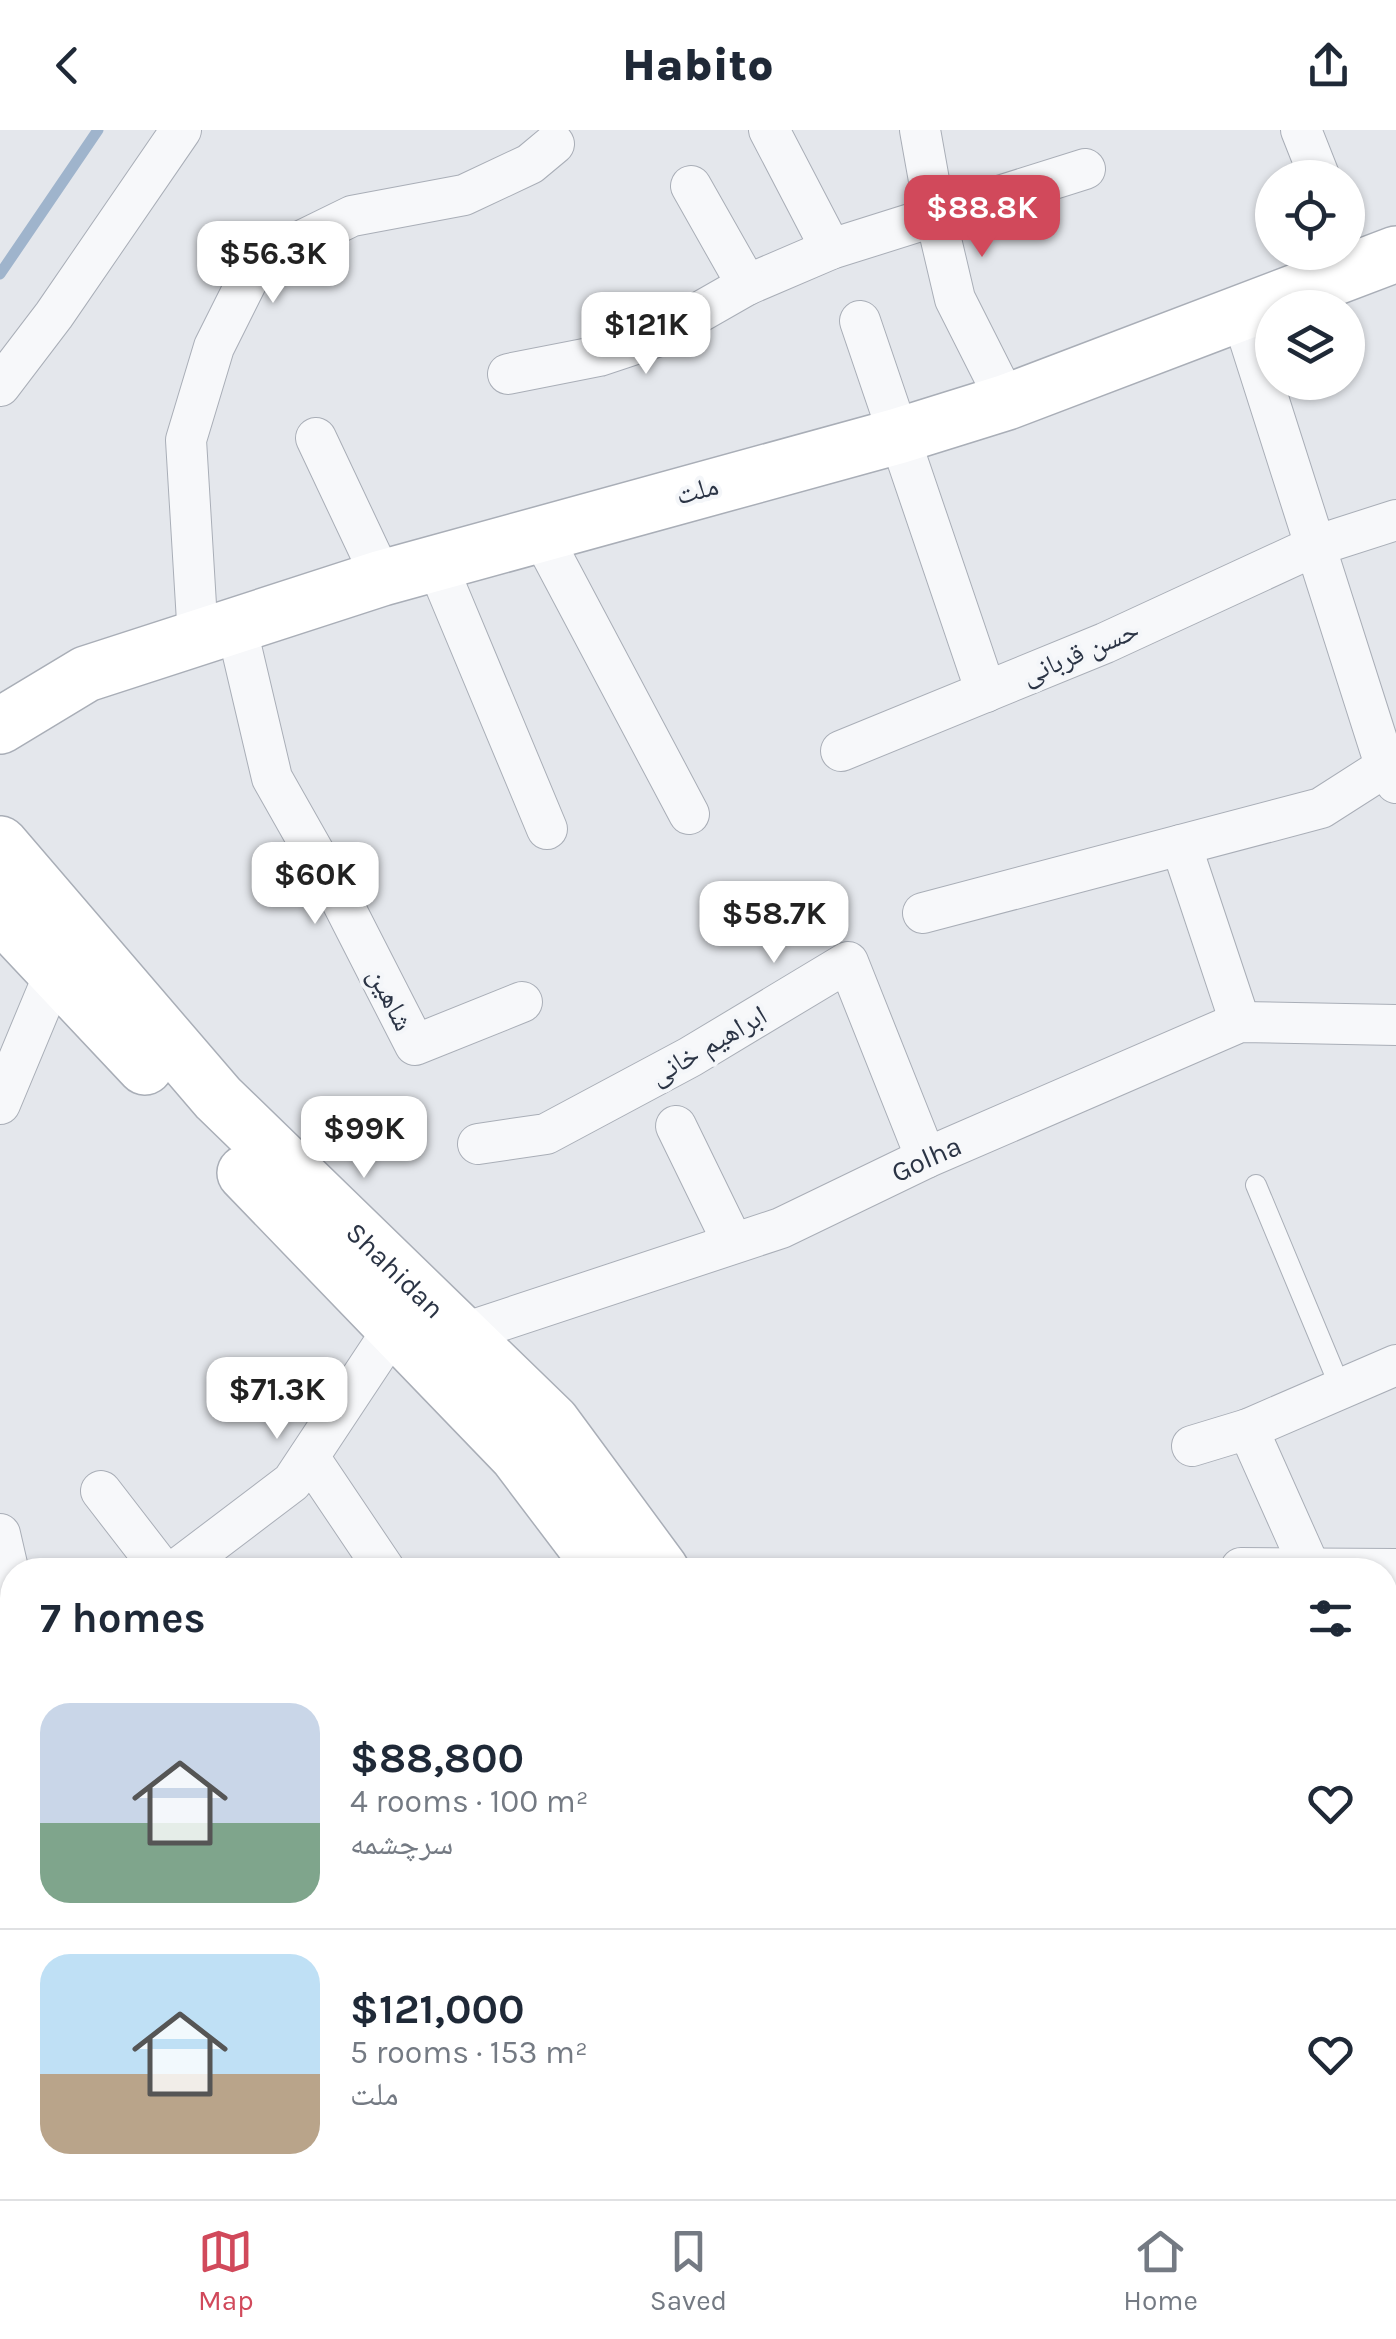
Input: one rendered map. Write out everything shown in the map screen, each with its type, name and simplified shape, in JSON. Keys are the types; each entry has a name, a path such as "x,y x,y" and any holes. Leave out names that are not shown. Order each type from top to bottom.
{"main road":[{"name":"ملت","path":"0,726 86,674 382,578 898,436 1007,402 1241,313 1367,256"},
{"name":"Shahidan","path":"0,844 218,1098 552,1422 652,1558"},
{"name":"Shahidan","path":"0,912 517,1455 595,1558"}],"street":[{"path":"0,386 54,316 181,130"},
{"path":"769,130 831,249"},
{"path":"920,130 934,214 956,299 1007,402"},
{"path":"1302,130 1313,160"},
{"path":"217,631 186,440 214,348 256,263 352,216 464,194 530,164 554,144"},
{"path":"508,374 599,356 656,337 746,285 831,249 1085,169"},
{"path":"690,186 746,285"},
{"path":"923,913 1321,808 1392,769 1241,313"},
{"path":"860,321 986,692"},
{"path":"316,438 382,578"},
{"name":"حسن قربانی","path":"842,751 1105,643 1315,546 1396,520"},
{"path":"540,533 689,814"},
{"path":"436,563 547,829"},
{"name":"شاهین","path":"217,631 272,778 415,1046 522,1002"},
{"path":"1181,845 1240,1022"},
{"name":"ابراهیم خانی","path":"478,1144 546,1134 690,1057 848,962 926,1158"},
{"path":"0,1104 55,972"},
{"name":"Golha","path":"461,1334 781,1228 926,1158 1240,1022 1396,1024"},
{"path":"676,1126 733,1243"},
{"path":"192,1558 292,1482 394,1328"},
{"path":"1192,1446 1248,1429 1396,1365"},
{"path":"1248,1429 1306,1558"},
{"path":"309,1457 377,1558"},
{"path":"102,1491 153,1558"}],"lane":[{"path":"1256,1185 1341,1389"}],"waterway":[{"path":"0,274 98,130"}]}
